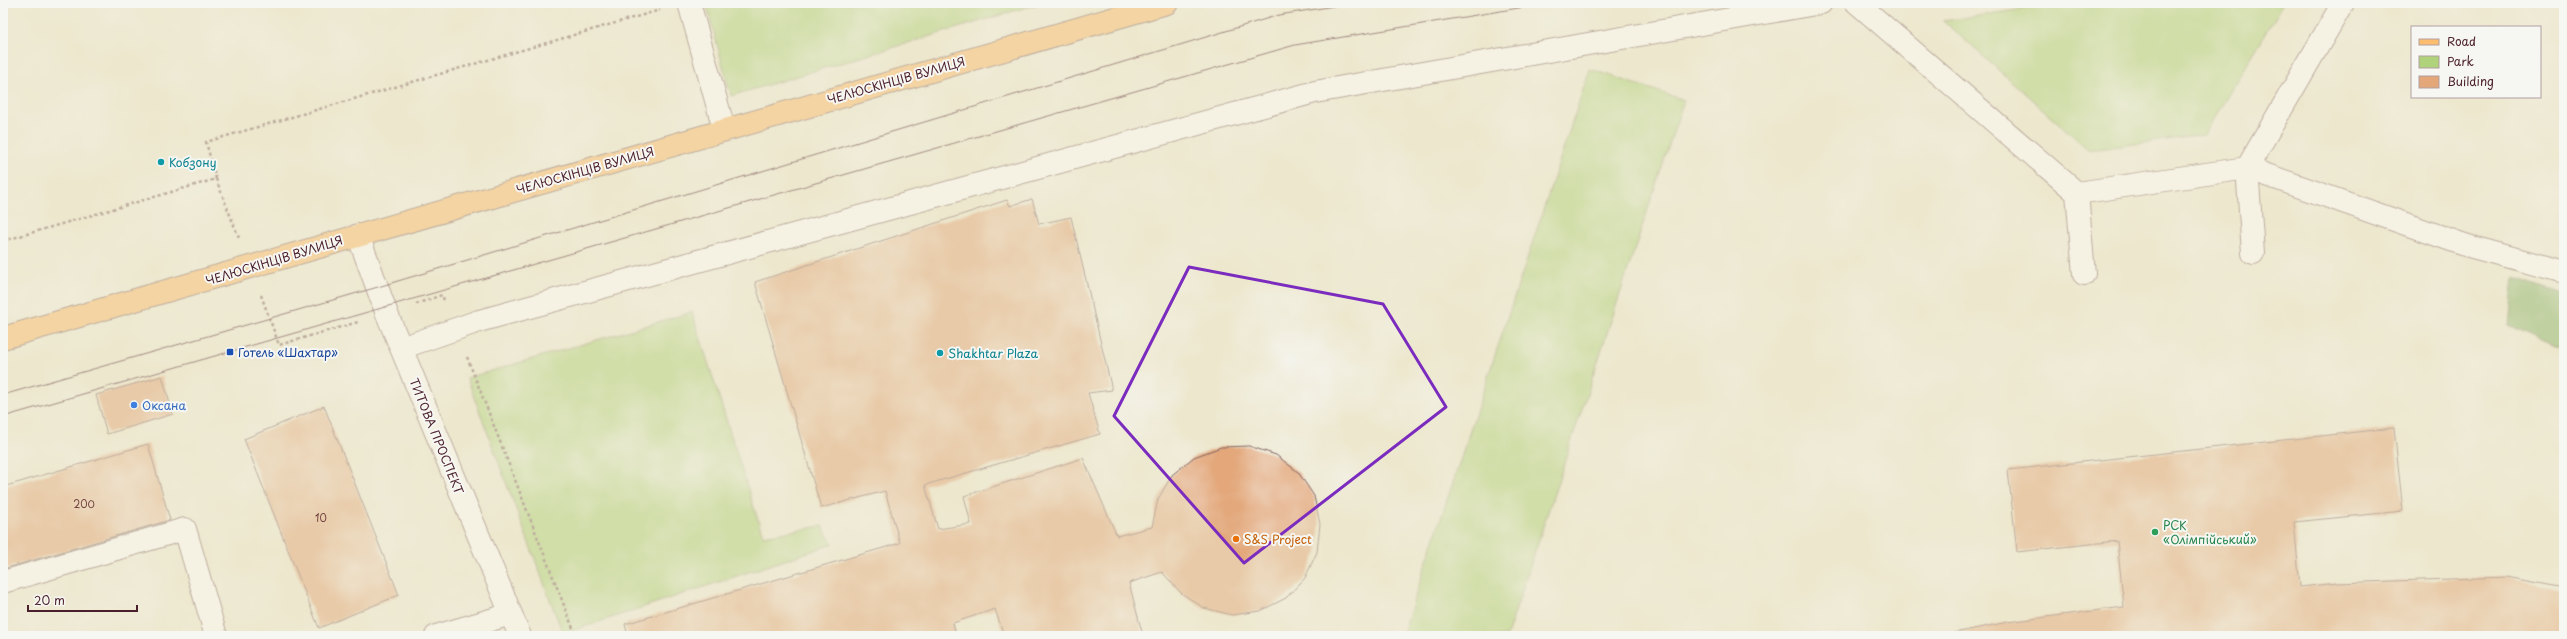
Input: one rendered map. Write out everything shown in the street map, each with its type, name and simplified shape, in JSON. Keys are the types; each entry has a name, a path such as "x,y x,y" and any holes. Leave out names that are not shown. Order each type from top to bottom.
{"main road":[{"name":"ЧЕЛЮСКІНЦІВ ВУЛИЦЯ","path":"3,338 251,268 358,235 724,129 1167,3"}],"street":[{"path":"689,3 724,129"},
{"path":"401,348 479,321 1315,92 1821,3"},
{"path":"1857,3 2077,193 2084,274"},
{"path":"2253,253 2247,168 2343,3"},
{"path":"2077,193 2247,168 2465,245 2564,272"},
{"name":"ТИТОВА ПРОСПЕКТ","path":"358,235 401,348 520,636"},
{"path":"3,582 185,529 216,636"},
{"path":"436,636 511,614"}],"path":[{"path":"3,241 216,179 206,142 662,10"}],"highlighted area":[{"path":"1189,267 1383,304 1446,407 1244,563 1114,416"}],"green space":[{"path":"706,3 1041,3 731,96"},
{"path":"2064,3 2284,3 2204,135 2089,150 1943,21"},
{"path":"1590,69 1684,100 1507,636 1402,636"},
{"path":"2514,278 2564,296 2564,349 2509,324"},
{"path":"692,312 763,536 822,526 833,544 563,634 467,378"}],"building":[{"name":"Shakhtar Plaza","path":"1032,199 1039,224 1071,217 1112,390 1088,393 1100,434 925,485 938,529 971,524 964,496 1083,458 1117,536 1152,527 1158,499 1172,475 1194,457 1221,447 1249,446 1276,455 1298,472 1314,496 1320,524 1317,552 1305,578 1286,598 1260,611 1232,615 1204,608 1181,593 1162,572 1129,583 1143,636 1004,636 995,609 953,623 956,636 628,636 625,624 900,543 885,491 821,508 755,282 1007,200 1010,206"},
{"name":"Оксана","path":"162,376 173,414 107,434 96,395"},
{"path":"324,406 399,595 319,628 244,439"},
{"name":"РСК «Олімпійський»","path":"2394,428 2403,511 2294,522 2300,587 2338,583 2507,577 2564,588 2564,636 1939,636 2008,622 2124,607 2117,541 2017,552 2008,470"},
{"path":"148,444 170,520 3,569 3,487"}],"tram line":[{"path":"3,395 378,287 1279,15 1353,3"},
{"path":"3,417 1295,45 1549,3"}],"place":[{"name":"Кобзону","path":"161,162"},
{"name":"Готель «Шахтар»","path":"230,352"},
{"name":"Shakhtar Plaza","path":"940,353"},
{"name":"Оксана","path":"134,405"},
{"name":"РСК «Олімпійський»","path":"2155,532"},
{"name":"S&S Project","path":"1236,539"}]}
